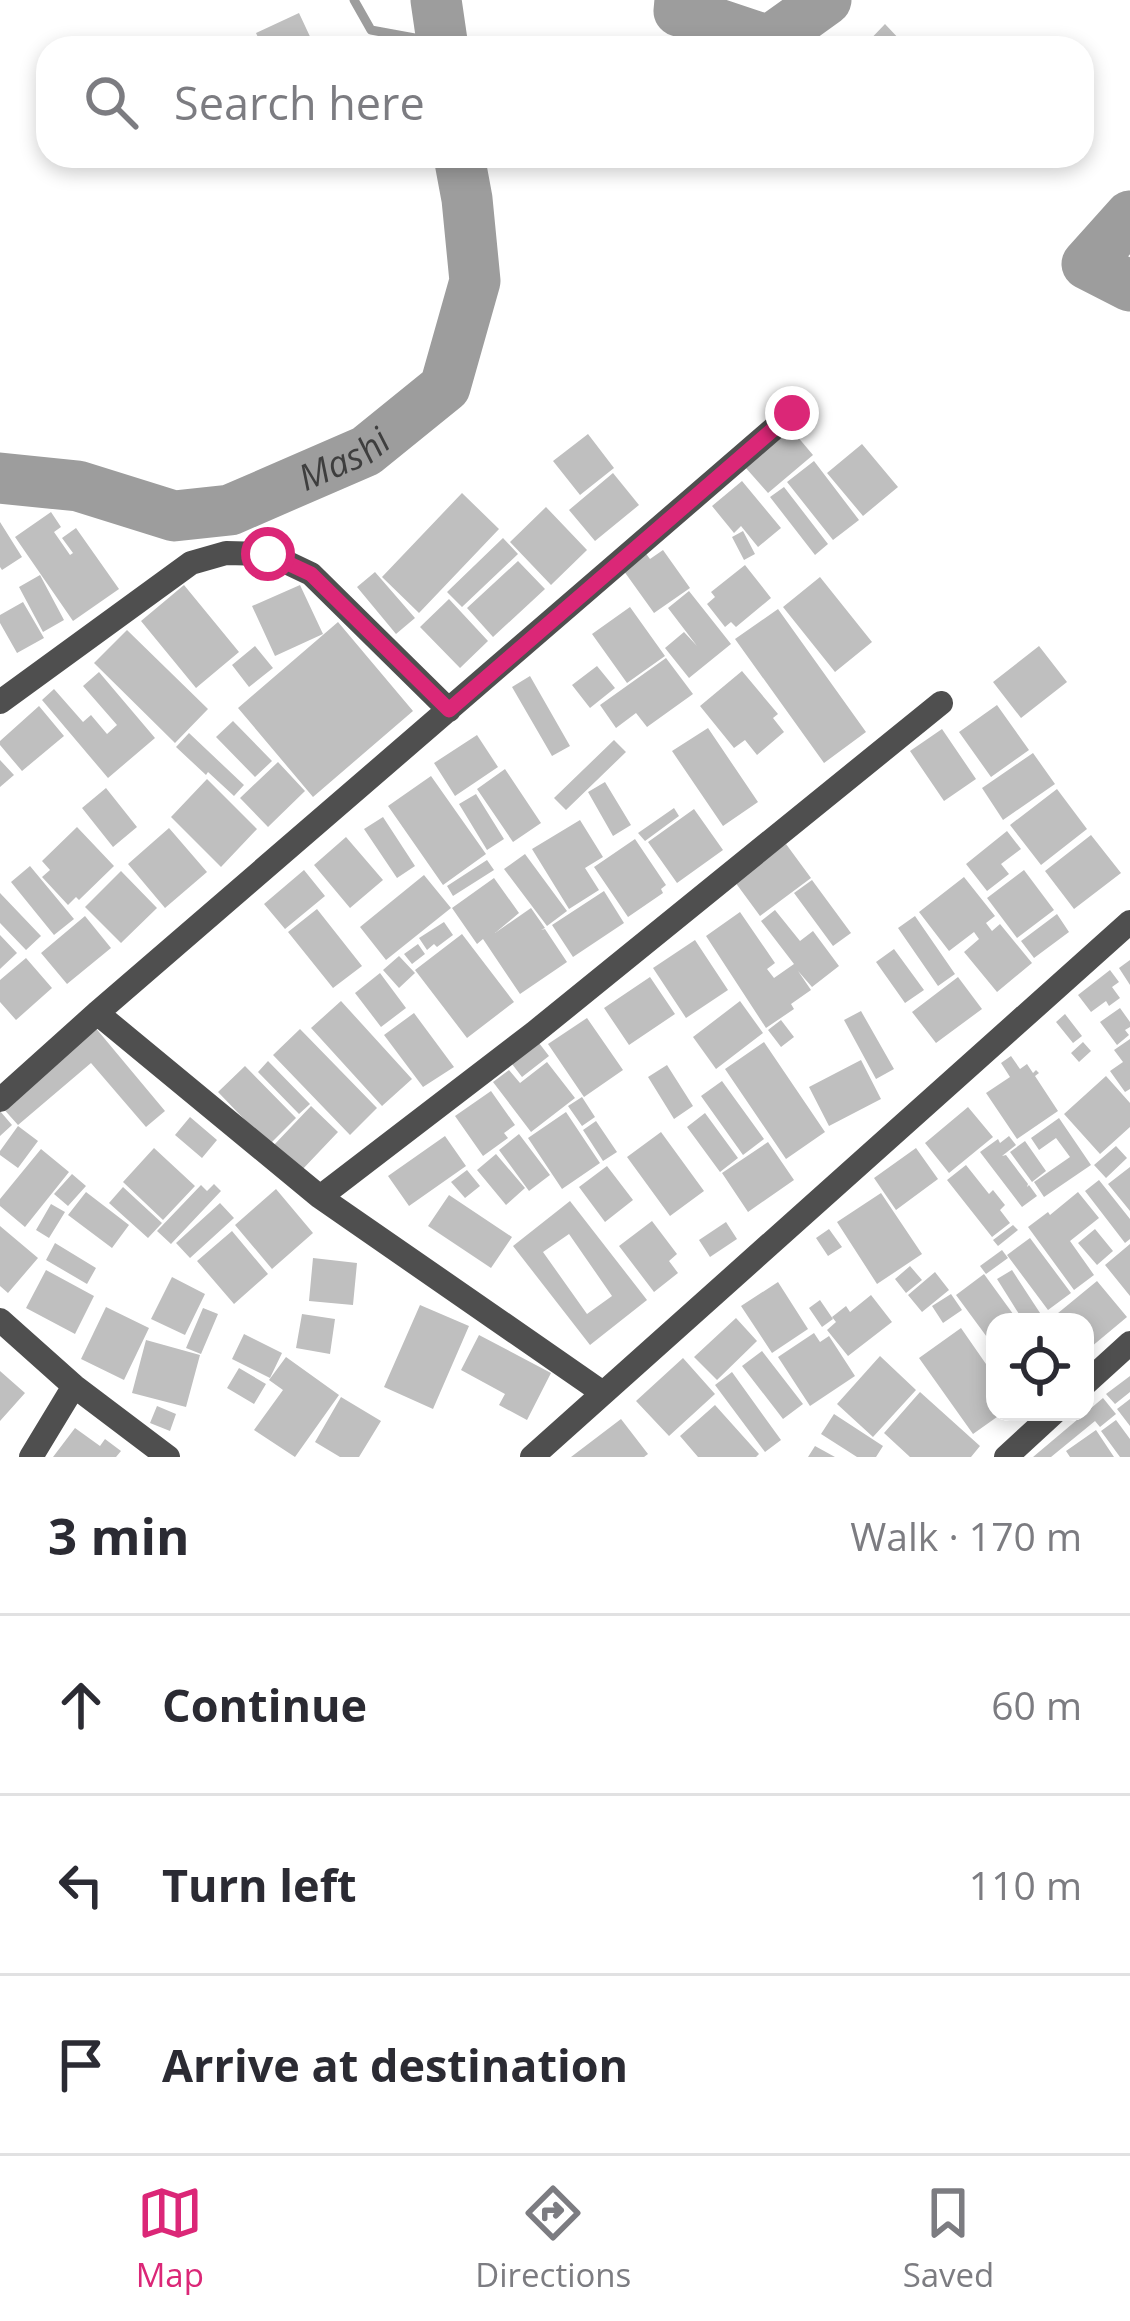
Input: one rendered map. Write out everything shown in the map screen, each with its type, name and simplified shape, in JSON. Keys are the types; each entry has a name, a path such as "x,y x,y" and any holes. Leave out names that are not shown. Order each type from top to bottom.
{"street":[{"path":"0,1100 792,413"},
{"path":"0,703 191,563 226,553 268,554 311,574 449,710"},
{"path":"320,1196 534,1034 941,703"},
{"path":"532,1457 1130,922"},
{"path":"97,1013 320,1196 603,1393"},
{"path":"0,1320 74,1386 168,1457"},
{"path":"1094,1376 1130,1342"},
{"path":"31,1457 74,1386"},
{"path":"1006,1457 1044,1421"}],"building":[{"path":"299,13 310,36 257,36"},
{"path":"885,24 896,36 874,36"},
{"path":"791,429 813,455 768,493 745,467"},
{"path":"588,434 614,468 580,495 553,461"},
{"path":"862,444 898,487 863,516 827,473"},
{"path":"814,461 859,520 833,540 787,482"},
{"path":"613,473 639,505 595,541 569,510"},
{"path":"742,481 781,528 758,547 741,526 734,533 712,506"},
{"path":"784,487 828,544 815,555 770,497"},
{"path":"462,493 499,529 419,613 382,577"},
{"path":"546,507 587,550 551,585 510,542"},
{"path":"51,512 61,527 54,532 70,555 62,538 76,528 119,589 73,621 15,537"},
{"path":"0,522 22,557 2,570 0,567"},
{"path":"743,531 755,554 744,560 732,537"},
{"path":"503,538 518,554 462,607 447,592"},
{"path":"663,550 690,588 654,613 621,567 644,551 650,559"},
{"path":"518,561 545,589 493,637 467,608"},
{"path":"745,565 771,598 736,627 731,622 725,627 707,604 715,597 711,592"},
{"path":"375,572 415,618 396,634 357,587"},
{"path":"40,575 64,620 43,632 19,587"},
{"path":"820,577 872,642 835,672 783,607"},
{"path":"184,585 239,652 196,688 141,621"},
{"path":"300,585 323,634 275,656 252,606"},
{"path":"689,591 731,644 689,678 665,648 684,632 697,646 668,608"},
{"path":"449,599 488,641 460,668 420,627"},
{"path":"23,602 44,638 17,653 0,615"},
{"path":"630,607 665,656 627,683 592,634"},
{"path":"778,609 866,732 824,763 735,639"},
{"path":"338,622 413,711 313,797 238,708"},
{"path":"127,630 208,709 175,743 94,663"},
{"path":"255,646 273,668 249,687 232,665"},
{"path":"1039,646 1067,682 1021,718 993,682"},
{"path":"666,658 693,694 647,727 636,713 616,728 600,705"},
{"path":"597,666 615,688 590,708 572,685"},
{"path":"742,671 778,714 773,718 784,732 757,755 745,740 734,748 700,706"},
{"path":"99,672 155,738 108,778 42,700 54,689 83,722 91,715 107,734 117,725 83,686"},
{"path":"530,676 570,746 552,756 512,687"},
{"path":"997,705 1029,750 991,777 959,732"},
{"path":"39,706 64,736 22,771 0,741"},
{"path":"233,721 272,761 255,777 216,737"},
{"path":"708,728 758,802 723,826 672,751"},
{"path":"942,729 976,779 944,801 910,751"},
{"path":"189,733 244,785 234,796 176,747"},
{"path":"477,735 498,767 455,796 434,763"},
{"path":"614,740 626,752 566,810 554,798"},
{"path":"1033,753 1055,784 1003,820 982,788"},
{"path":"0,760 14,775 0,787"},
{"path":"278,762 305,791 268,827 240,798"},
{"path":"505,769 541,823 513,842 477,789"},
{"path":"431,776 486,854 443,885 388,806"},
{"path":"207,779 257,829 221,867 171,817"},
{"path":"605,782 631,825 613,836 588,792"},
{"path":"106,788 137,827 113,847 82,808"},
{"path":"1057,789 1087,829 1041,865 1010,825"},
{"path":"476,794 504,839 487,850 459,804"},
{"path":"674,808 679,816 645,841 638,833"},
{"path":"694,809 723,850 677,883 648,842"},
{"path":"383,817 415,866 397,878 364,829"},
{"path":"580,820 603,857 585,868 599,890 569,909 532,849"},
{"path":"77,827 114,866 68,905 42,877 50,870 42,861"},
{"path":"169,828 207,872 165,908 128,864"},
{"path":"1007,831 1021,849 1001,864 1009,874 987,891 966,864"},
{"path":"1091,835 1121,873 1074,909 1045,871"},
{"path":"346,837 383,880 350,908 314,865"},
{"path":"635,839 666,885 663,893 628,917 594,867"},
{"path":"786,844 811,878 760,916 735,882"},
{"path":"525,854 567,911 547,926 504,869"},
{"path":"487,860 494,870 453,896 447,886"},
{"path":"30,866 74,919 54,935 11,882"},
{"path":"304,870 325,896 285,929 264,904"},
{"path":"1024,870 1054,910 1017,938 987,898"},
{"path":"121,871 157,908 121,943 85,907"},
{"path":"424,875 451,908 386,960 360,927"},
{"path":"964,877 995,916 986,923 992,931 1000,924 1032,963 997,992 964,952 979,939 974,932 949,951 919,912"},
{"path":"494,878 519,913 495,933 531,908 545,928 541,930 545,929 567,962 520,994 483,939 477,944 452,908"},
{"path":"812,880 851,933 833,946 794,893"},
{"path":"604,891 624,923 573,957 552,925"},
{"path":"0,893 41,936 26,950 0,923"},
{"path":"317,909 362,966 333,988 288,932"},
{"path":"775,910 800,941 813,931 839,966 812,987 798,971 811,990 766,1028 706,936 740,912 775,963 767,969 774,978 794,964 761,921"},
{"path":"1057,914 1069,932 1034,958 1021,941"},
{"path":"85,916 111,948 67,984 41,953"},
{"path":"915,916 955,974 938,986 898,928"},
{"path":"444,922 453,935 427,950 419,938"},
{"path":"462,934 514,1002 467,1038 415,970"},
{"path":"0,935 17,953 0,969"},
{"path":"695,940 728,990 686,1018 653,968"},
{"path":"418,944 425,954 412,964 404,954"},
{"path":"894,949 924,990 905,1003 876,962"},
{"path":"399,956 415,973 399,988 383,970"},
{"path":"26,958 52,988 16,1020 0,1002 0,980"},
{"path":"1130,960 1130,985 1119,968"},
{"path":"1110,970 1119,982 1112,987 1120,998 1091,1012 1078,995"},
{"path":"380,973 406,1008 381,1027 355,993"},
{"path":"650,977 675,1014 629,1045 604,1008"},
{"path":"958,977 982,1009 936,1043 912,1012"},
{"path":"341,1001 412,1079 382,1106 311,1028"},
{"path":"740,1001 763,1033 716,1069 693,1037"},
{"path":"1120,1008 1130,1027 1125,1030 1129,1035 1117,1045 1100,1022"},
{"path":"861,1011 894,1069 876,1079 844,1020"},
{"path":"414,1013 454,1067 423,1087 384,1035"},
{"path":"1065,1014 1082,1036 1073,1043 1056,1022"},
{"path":"587,1018 623,1070 584,1097 548,1044"},
{"path":"781,1020 794,1037 781,1047 768,1030"},
{"path":"94,1026 165,1111 146,1127 91,1063 18,1125 1,1106"},
{"path":"300,1029 377,1108 350,1135 273,1055"},
{"path":"1130,1039 1130,1089 1125,1092 1110,1071 1123,1062 1114,1050"},
{"path":"764,1042 825,1132 786,1159 725,1069"},
{"path":"1083,1042 1091,1051 1079,1062 1071,1053"},
{"path":"539,1043 549,1056 522,1077 512,1064"},
{"path":"1011,1056 1020,1069 1027,1064 1039,1073 1035,1076 1058,1111 1017,1139 986,1093 1010,1077 1001,1063"},
{"path":"861,1060 881,1099 829,1126 809,1087"},
{"path":"268,1061 310,1104 299,1114 258,1072"},
{"path":"547,1062 575,1098 531,1132 493,1082 509,1070 520,1083"},
{"path":"667,1065 693,1106 674,1119 648,1077"},
{"path":"245,1066 296,1118 269,1145 218,1092"},
{"path":"1106,1076 1130,1103 1130,1127 1100,1154 1064,1114"},
{"path":"722,1081 764,1139 743,1155 701,1096"},
{"path":"491,1091 515,1125 504,1133 508,1138 483,1156 455,1116"},
{"path":"582,1097 595,1117 582,1126 568,1106"},
{"path":"311,1106 338,1132 300,1172 273,1146"},
{"path":"968,1107 993,1137 949,1173 925,1143"},
{"path":"0,1111 12,1125 0,1136"},
{"path":"566,1112 600,1163 562,1189 528,1138"},
{"path":"705,1113 738,1158 720,1172 687,1127"},
{"path":"190,1117 217,1140 202,1158 175,1135"},
{"path":"1059,1118 1091,1165 1044,1197 1034,1182 1070,1157 1056,1138 1039,1150 1031,1138"},
{"path":"596,1121 617,1152 603,1161 583,1130"},
{"path":"18,1126 38,1141 18,1168 0,1151"},
{"path":"661,1132 704,1191 670,1216 627,1157"},
{"path":"519,1134 550,1175 529,1191 499,1150"},
{"path":"445,1136 466,1166 409,1206 388,1176"},
{"path":"1009,1136 1016,1145 1002,1156 1006,1155 1037,1196 1022,1207 980,1152"},
{"path":"1025,1141 1046,1171 1032,1182 1010,1152"},
{"path":"768,1142 794,1180 748,1212 722,1173"},
{"path":"1116,1146 1127,1158 1106,1178 1094,1165"},
{"path":"154,1148 195,1186 163,1220 123,1182"},
{"path":"916,1148 938,1179 896,1210 874,1178"},
{"path":"41,1149 69,1172 25,1227 0,1206 0,1199"},
{"path":"496,1154 525,1188 506,1205 477,1170"},
{"path":"966,1165 989,1194 993,1190 1005,1205 1000,1210 1010,1223 992,1237 947,1180"},
{"path":"607,1166 633,1200 605,1222 579,1187"},
{"path":"1130,1167 1130,1211 1108,1184"},
{"path":"467,1170 480,1186 465,1198 451,1182"},
{"path":"72,1174 86,1186 68,1206 54,1194"},
{"path":"1099,1180 1130,1219 1130,1239 1125,1243 1085,1191"},
{"path":"214,1184 221,1191 171,1244 157,1231 201,1185 207,1191"},
{"path":"123,1187 162,1223 148,1238 109,1203"},
{"path":"276,1189 313,1233 272,1269 235,1225"},
{"path":"86,1192 129,1225 112,1248 68,1215"},
{"path":"1078,1192 1099,1218 1070,1241 1094,1275 1074,1290 1028,1227"},
{"path":"881,1193 922,1254 877,1284 837,1222"},
{"path":"449,1195 512,1237 491,1268 428,1226"},
{"path":"570,1201 647,1300 590,1345 513,1246","holes":["569,1234 612,1296 587,1314 543,1252"]},
{"path":"220,1203 234,1218 190,1258 176,1243"},
{"path":"51,1204 65,1212 49,1238 36,1230"},
{"path":"652,1221 677,1254 669,1261 678,1273 654,1292 619,1246"},
{"path":"726,1222 737,1239 710,1257 699,1240"},
{"path":"1013,1225 1018,1230 998,1246 993,1240"},
{"path":"0,1226 38,1258 8,1293 0,1286"},
{"path":"829,1229 842,1247 828,1256 816,1238"},
{"path":"1095,1229 1113,1251 1097,1265 1078,1243"},
{"path":"232,1231 268,1274 234,1304 197,1261"},
{"path":"1030,1238 1071,1293 1048,1310 1007,1255"},
{"path":"55,1243 96,1268 87,1284 46,1260"},
{"path":"1130,1244 1130,1296 1105,1265"},
{"path":"1002,1250 1008,1258 986,1274 980,1266"},
{"path":"313,1258 357,1263 353,1305 309,1301"},
{"path":"910,1266 922,1280 906,1293 895,1279"},
{"path":"46,1270 94,1296 75,1334 26,1308"},
{"path":"1012,1270 1040,1313 1018,1313 997,1279"},
{"path":"935,1272 949,1290 922,1312 908,1295"},
{"path":"984,1274 1012,1313 986,1313 986,1336 956,1295"},
{"path":"172,1277 205,1294 185,1335 151,1319"},
{"path":"1097,1281 1127,1317 1094,1344 1094,1313 1058,1313"},
{"path":"778,1282 808,1329 772,1353 741,1306"},
{"path":"951,1294 962,1310 943,1323 932,1306"},
{"path":"871,1295 892,1322 848,1356 827,1330 836,1322 832,1317 846,1306 850,1312"},
{"path":"820,1300 833,1319 822,1327 809,1308"},
{"path":"420,1305 469,1326 433,1409 384,1387"},
{"path":"106,1307 149,1328 124,1380 81,1359"},
{"path":"203,1308 218,1314 201,1354 186,1348"},
{"path":"302,1314 335,1319 330,1354 296,1348"},
{"path":"736,1318 757,1341 717,1380 694,1357"},
{"path":"961,1328 986,1364 986,1421 991,1421 973,1434 919,1358"},
{"path":"814,1333 820,1342 829,1336 855,1376 810,1406 778,1357"},
{"path":"244,1334 282,1353 270,1378 232,1359"},
{"path":"479,1335 551,1373 527,1420 499,1405 505,1394 461,1370"},
{"path":"146,1340 200,1355 186,1407 132,1393"},
{"path":"762,1351 803,1404 783,1419 742,1366"},
{"path":"880,1356 916,1390 873,1437 837,1404"},
{"path":"286,1357 339,1395 295,1457 254,1430 283,1390 269,1380"},
{"path":"683,1358 715,1394 669,1436 636,1401"},
{"path":"239,1368 266,1384 254,1404 227,1388"},
{"path":"0,1371 25,1393 0,1421"},
{"path":"732,1372 781,1440 765,1452 715,1385"},
{"path":"1130,1376 1130,1392 1115,1404 1106,1394"},
{"path":"920,1392 980,1446 971,1457 910,1457 884,1433"},
{"path":"341,1397 381,1421 359,1457 340,1457 315,1442"},
{"path":"1103,1398 1116,1414 1100,1427 1095,1421 1051,1457 1033,1457 1076,1421 1094,1421 1094,1406"},
{"path":"1130,1399 1130,1426 1117,1409"},
{"path":"715,1405 759,1454 756,1457 698,1457 680,1436"},
{"path":"157,1406 176,1414 170,1431 150,1423"},
{"path":"834,1414 883,1446 876,1457 857,1457 821,1434"},
{"path":"621,1419 648,1454 571,1457"},
{"path":"1116,1420 1130,1439 1130,1457 1120,1457 1101,1431"},
{"path":"75,1428 100,1446 105,1439 121,1451 116,1457 53,1457"},
{"path":"1096,1430 1114,1457 1070,1457 1066,1451"},
{"path":"815,1446 835,1457 808,1457"}],"waterway":[{"path":"354,0 371,30 404,36"},
{"name":"Mashi","path":"436,0 441,36"},
{"name":"Mashi","path":"680,0 679,11 754,36"},
{"name":"Mashi","path":"776,36 826,0"},
{"name":"Mashi","path":"0,478 78,486 174,516 230,510 366,451 445,387 475,281 461,168"},
{"name":"Mashi","path":"1130,216 1087,264 1130,286"}],"route":[{"path":"268,554 311,574 449,710 792,413"}]}
